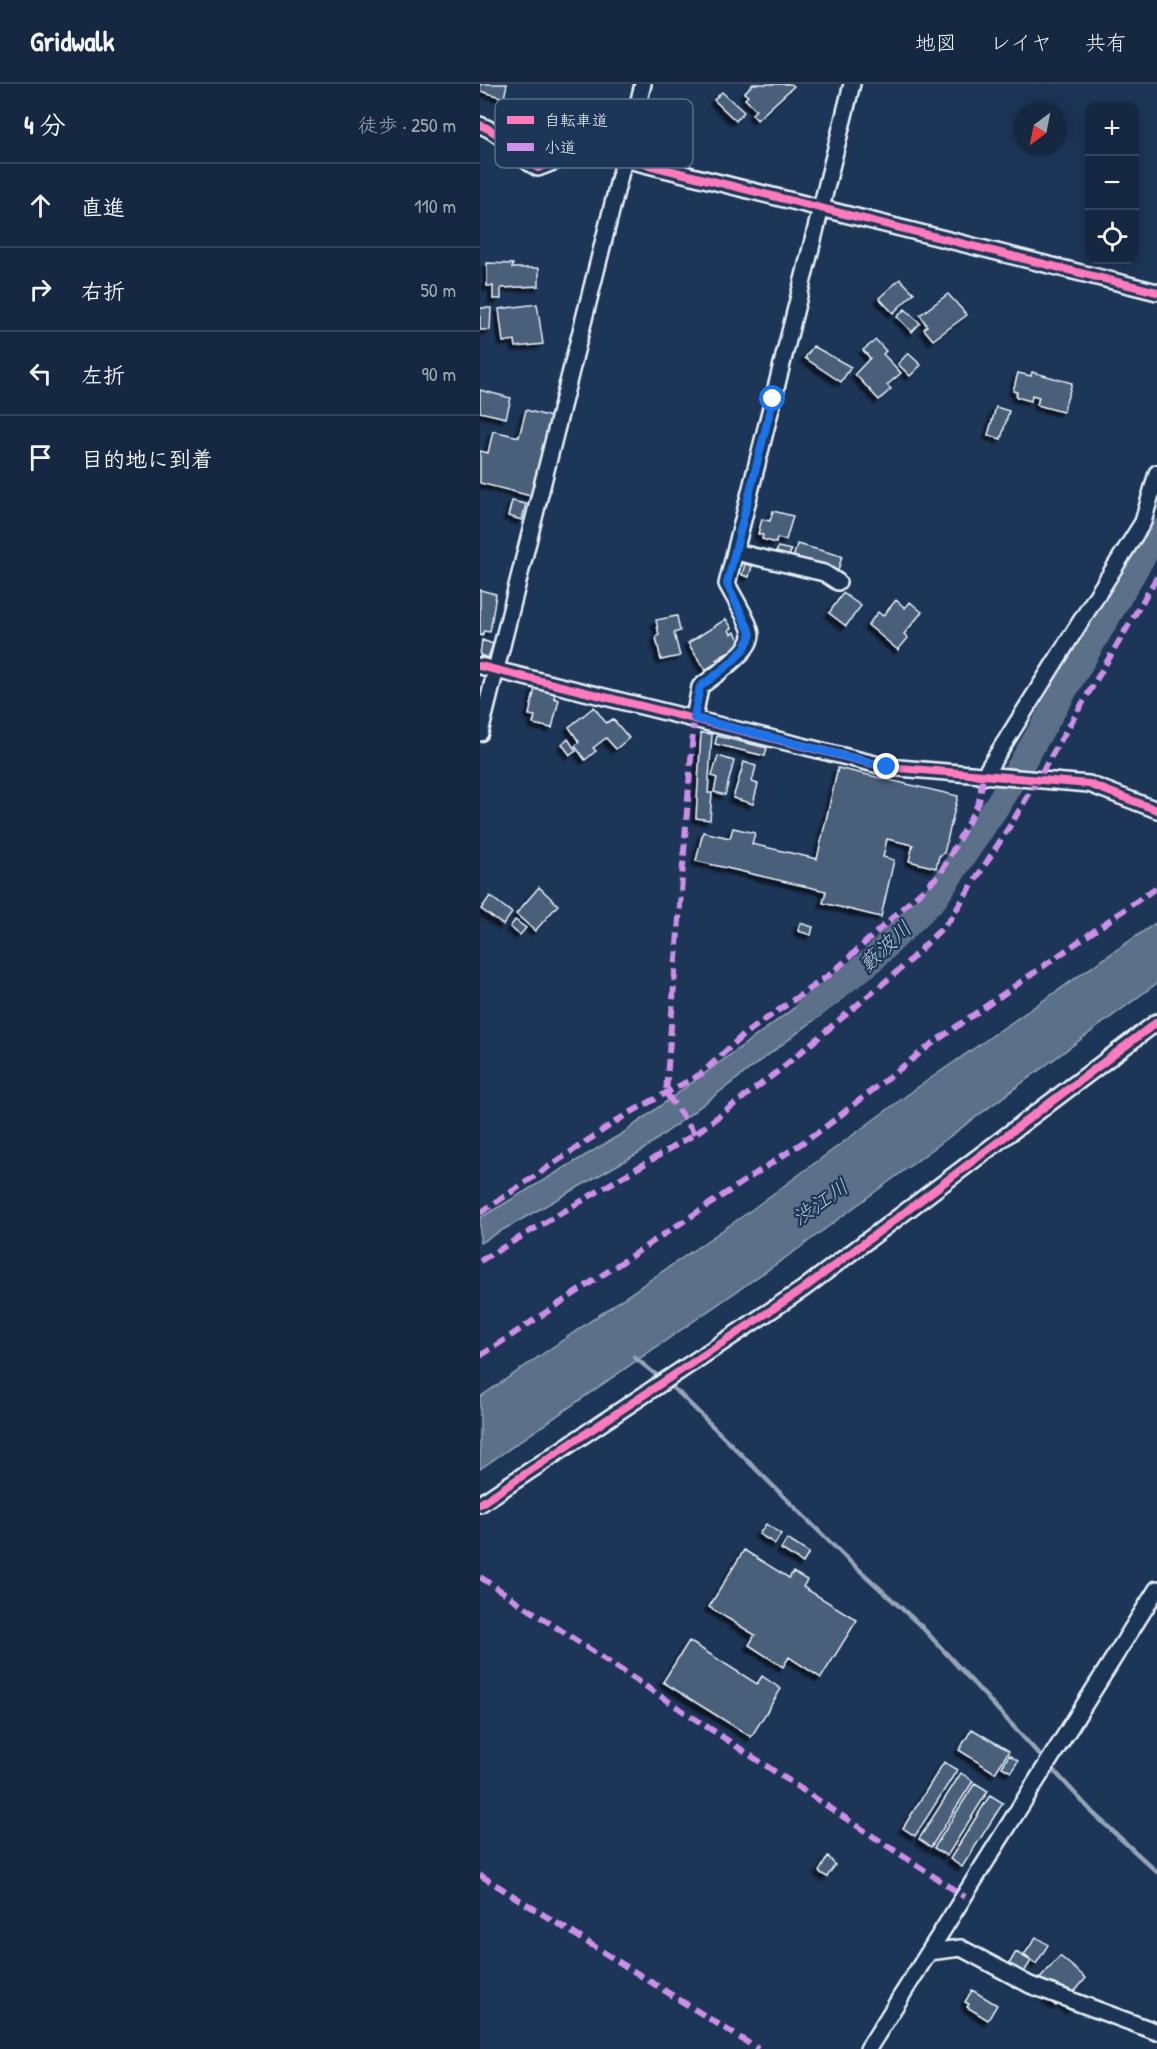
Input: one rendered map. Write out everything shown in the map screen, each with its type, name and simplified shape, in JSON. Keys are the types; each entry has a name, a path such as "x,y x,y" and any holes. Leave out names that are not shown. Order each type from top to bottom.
{"street":[{"path":"640,99 644,84"},
{"path":"694,718 700,687 736,658 748,645 751,634 727,584 852,84"},
{"path":"480,125 495,130"},
{"path":"480,733 623,168"},
{"path":"661,168 1157,292"},
{"path":"989,778 1143,522 1157,473"},
{"path":"736,552 824,573 838,582"},
{"path":"480,666 887,767 989,778 1089,784 1157,810"},
{"path":"480,1504 803,1289 1157,1022"},
{"path":"868,2049 1157,1589"},
{"path":"929,1952 961,1948 1029,1985 1157,2032"}],"water":[{"name":"渋江川","path":"1157,922 1157,983 798,1249 480,1469 480,1397 743,1216 918,1087"},
{"path":"827,984 845,997 640,1152 480,1243 480,1218 623,1133"}],"building":[{"path":"480,84 507,84 504,98 480,91"},
{"path":"753,84 791,84 794,86 757,120 752,114 756,110 745,99 748,96 744,93"},
{"path":"722,92 744,112 736,121 714,100"},
{"path":"487,263 513,264 512,268 539,268 539,286 501,288 501,299 493,299 493,286 487,286"},
{"path":"900,279 914,293 893,313 879,298"},
{"path":"948,294 967,315 933,340 924,329 927,326 920,315"},
{"path":"537,304 543,344 516,347 515,340 503,342 499,309"},
{"path":"480,308 491,308 490,330 480,330"},
{"path":"905,309 920,323 912,332 897,317"},
{"path":"876,340 886,351 883,354 901,373 887,385 891,389 879,400 855,374 870,358 863,350"},
{"path":"813,346 851,367 841,382 805,358"},
{"path":"908,353 921,365 910,376 898,364"},
{"path":"1032,372 1072,383 1063,412 1037,405 1039,397 1032,395 1031,401 1016,397 1017,392 1013,391 1018,373 1031,376"},
{"path":"480,390 511,398 506,418 480,412"},
{"path":"996,407 1009,411 1001,439 988,435"},
{"path":"526,410 551,417 531,496 480,483 480,451 488,453 493,431 519,437"},
{"path":"512,501 526,504 522,520 508,516"},
{"path":"773,511 793,516 786,540 777,538 776,543 762,539 763,535 758,534 762,519 770,521"},
{"path":"797,544 842,556 838,571 793,559"},
{"path":"778,547 791,550 788,560 775,557"},
{"path":"745,564 752,566 749,577 742,575"},
{"path":"480,590 496,594 490,632 484,631 482,636 480,635"},
{"path":"843,593 861,606 846,626 829,613"},
{"path":"896,600 905,608 910,602 922,612 904,634 908,638 898,650 868,625 878,612 883,616"},
{"path":"677,616 680,631 674,633 680,656 661,660 656,637 659,635 656,620"},
{"path":"726,619 732,628 729,630 731,634 735,632 741,644 705,670 688,643"},
{"path":"482,640 493,644 488,658 480,655"},
{"path":"535,688 555,693 554,698 559,700 552,728 533,724 535,716 529,715"},
{"path":"594,707 606,723 613,719 629,738 616,749 606,738 593,748 596,751 585,760 575,746 579,742 569,727"},
{"path":"701,733 712,734 708,793 712,793 710,820 696,818"},
{"path":"717,736 767,748 765,756 715,744"},
{"path":"568,739 576,751 570,755 562,744"},
{"path":"718,756 734,761 725,795 714,792 717,778 712,776"},
{"path":"744,762 756,766 752,782 758,784 753,804 733,798"},
{"path":"838,768 958,796 944,853 939,856 936,868 909,861 913,845 887,839 883,857 894,860 881,917 823,903 826,891 696,861 703,832 730,838 733,828 755,833 752,844 817,859"},
{"path":"539,887 558,905 535,931 516,914"},
{"path":"490,896 512,913 503,925 481,909"},
{"path":"515,920 526,928 520,935 510,927"},
{"path":"800,923 813,927 811,935 798,931"},
{"path":"766,1524 781,1534 775,1544 759,1534"},
{"path":"787,1539 809,1553 803,1563 781,1549"},
{"path":"744,1550 789,1578 793,1572 807,1580 803,1587 857,1620 821,1678 789,1657 783,1667 749,1645 755,1635 709,1607"},
{"path":"689,1641 757,1684 762,1676 781,1689 751,1737 663,1682"},
{"path":"972,1729 1009,1751 995,1773 959,1750"},
{"path":"1009,1755 1018,1761 1011,1772 1002,1767"},
{"path":"944,1762 957,1770 915,1836 903,1828"},
{"path":"961,1773 973,1781 931,1847 919,1839"},
{"path":"975,1783 988,1791 947,1856 934,1848"},
{"path":"990,1795 1003,1803 962,1867 950,1859"},
{"path":"828,1856 835,1865 827,1877 819,1872"},
{"path":"1036,1937 1048,1945 1036,1964 1024,1955"},
{"path":"1016,1952 1031,1961 1017,1983 1003,1974"},
{"path":"1060,1956 1086,1978 1075,1991 1081,1997 1070,2010 1060,2002 1056,2006 1041,1993 1036,1983"},
{"path":"972,1990 997,2005 988,2020 967,2007 969,2004 965,2002"}],"waterway":[{"name":"藪波川","path":"808,1009 870,962 935,898 998,804 1157,532"},
{"path":"634,1357 679,1393 844,1556 921,1626 1093,1813 1157,1872"}],"marked path":[{"path":"480,1261 695,1134 777,1072 904,966 949,921 1013,821 1157,577"},
{"path":"694,718 666,1093 695,1134"},
{"path":"480,1213 624,1116 701,1074 743,1035 832,973 940,874 979,802 983,777"},
{"path":"480,1356 820,1131 933,1043 1157,887"},
{"path":"480,1577 965,1897"},
{"path":"480,1875 758,2049"}],"cycle path":[{"path":"480,125 495,133"},
{"path":"660,168 1157,292"},
{"path":"480,666 887,767 1089,784 1157,810"},
{"path":"480,1504 803,1289 1157,1022"}],"route":[{"path":"773,399 727,584 751,634 748,645 736,658 700,687 694,718 887,767"}]}
